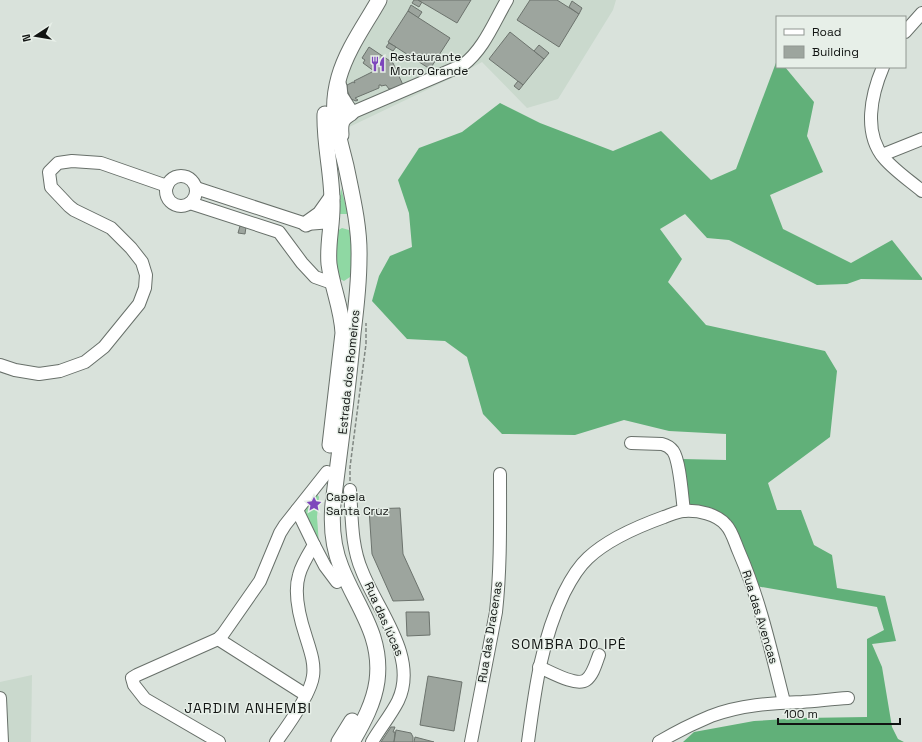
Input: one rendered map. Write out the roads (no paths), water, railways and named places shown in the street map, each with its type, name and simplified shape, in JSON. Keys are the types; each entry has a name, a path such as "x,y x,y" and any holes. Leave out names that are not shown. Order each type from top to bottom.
{"main road":[{"name":"Estrada dos Romeiros","path":"339,742 362,699 366,684 367,669 366,648 360,628 337,582 327,557 323,530 323,503 343,333 332,283 328,255 332,222 332,197 325,120 326,99 330,74 340,48 367,0"},
{"name":"Estrada dos Romeiros","path":"352,742 371,703 377,681 378,669 373,635 341,566 332,529 333,504 351,357 358,281 359,252 357,230 346,166 336,132 334,100 339,77 350,51 379,0"},
{"path":"339,77 340,96 351,113 343,118 340,126 346,166"},
{"path":"306,224 320,214 332,197"},
{"path":"332,222 345,221 357,230"},
{"path":"332,283 343,287 349,286 358,281"}],"street":[{"path":"351,113 463,65 471,59 484,41 507,0"},
{"path":"906,31 922,13"},
{"path":"883,68 874,90 871,109 871,123 875,144 882,155 922,191"},
{"path":"882,155 922,139"},
{"path":"0,365 15,370 40,374 60,371 85,362 104,347 139,304 146,288 146,275 142,262 131,248 111,228 74,210 51,186 49,172 58,163 72,161 101,164 167,186"},
{"path":"185,176 192,180 196,188 195,196 190,203 182,206 170,202 166,194 169,182 176,177 185,176"},
{"path":"196,188 306,224 332,222"},
{"path":"190,203 280,232 302,263 315,277 332,283"},
{"path":"631,443 662,444 666,445 674,452 684,510"},
{"path":"218,742 145,699 136,690 132,681 134,676 218,639 229,628 260,581 280,533 327,472"},
{"name":"Rua das Dracenas","path":"471,742 496,612 500,537 500,474"},
{"name":"Rua das Iúcas","path":"350,490 354,542 361,570 398,646 404,673 402,688 398,700 372,742"},
{"path":"297,510 325,566 337,582"},
{"name":"Rua das Avencas","path":"528,742 539,667 546,640 559,604 570,581 587,559 596,551 632,530 653,520 684,510 710,514 727,525 754,591 784,702"},
{"path":"276,742 311,685 314,669 313,661 302,624 297,599 297,584 300,569 314,545"},
{"path":"218,639 306,695"},
{"path":"539,667 566,679 581,682 586,680 590,675 599,655"},
{"path":"0,698 2,742"},
{"path":"660,742 693,724 725,712 784,702 848,698"},
{"path":"671,742 681,731"}],"place":[{"name":"Restaurante Morro Grande","path":"378,64"},
{"name":"Capela Santa Cruz","path":"314,504"}],"district":[{"name":"SOMBRA DO IPÊ","path":"569,644"},
{"name":"JARDIM ANHEMBI","path":"248,708"}]}
